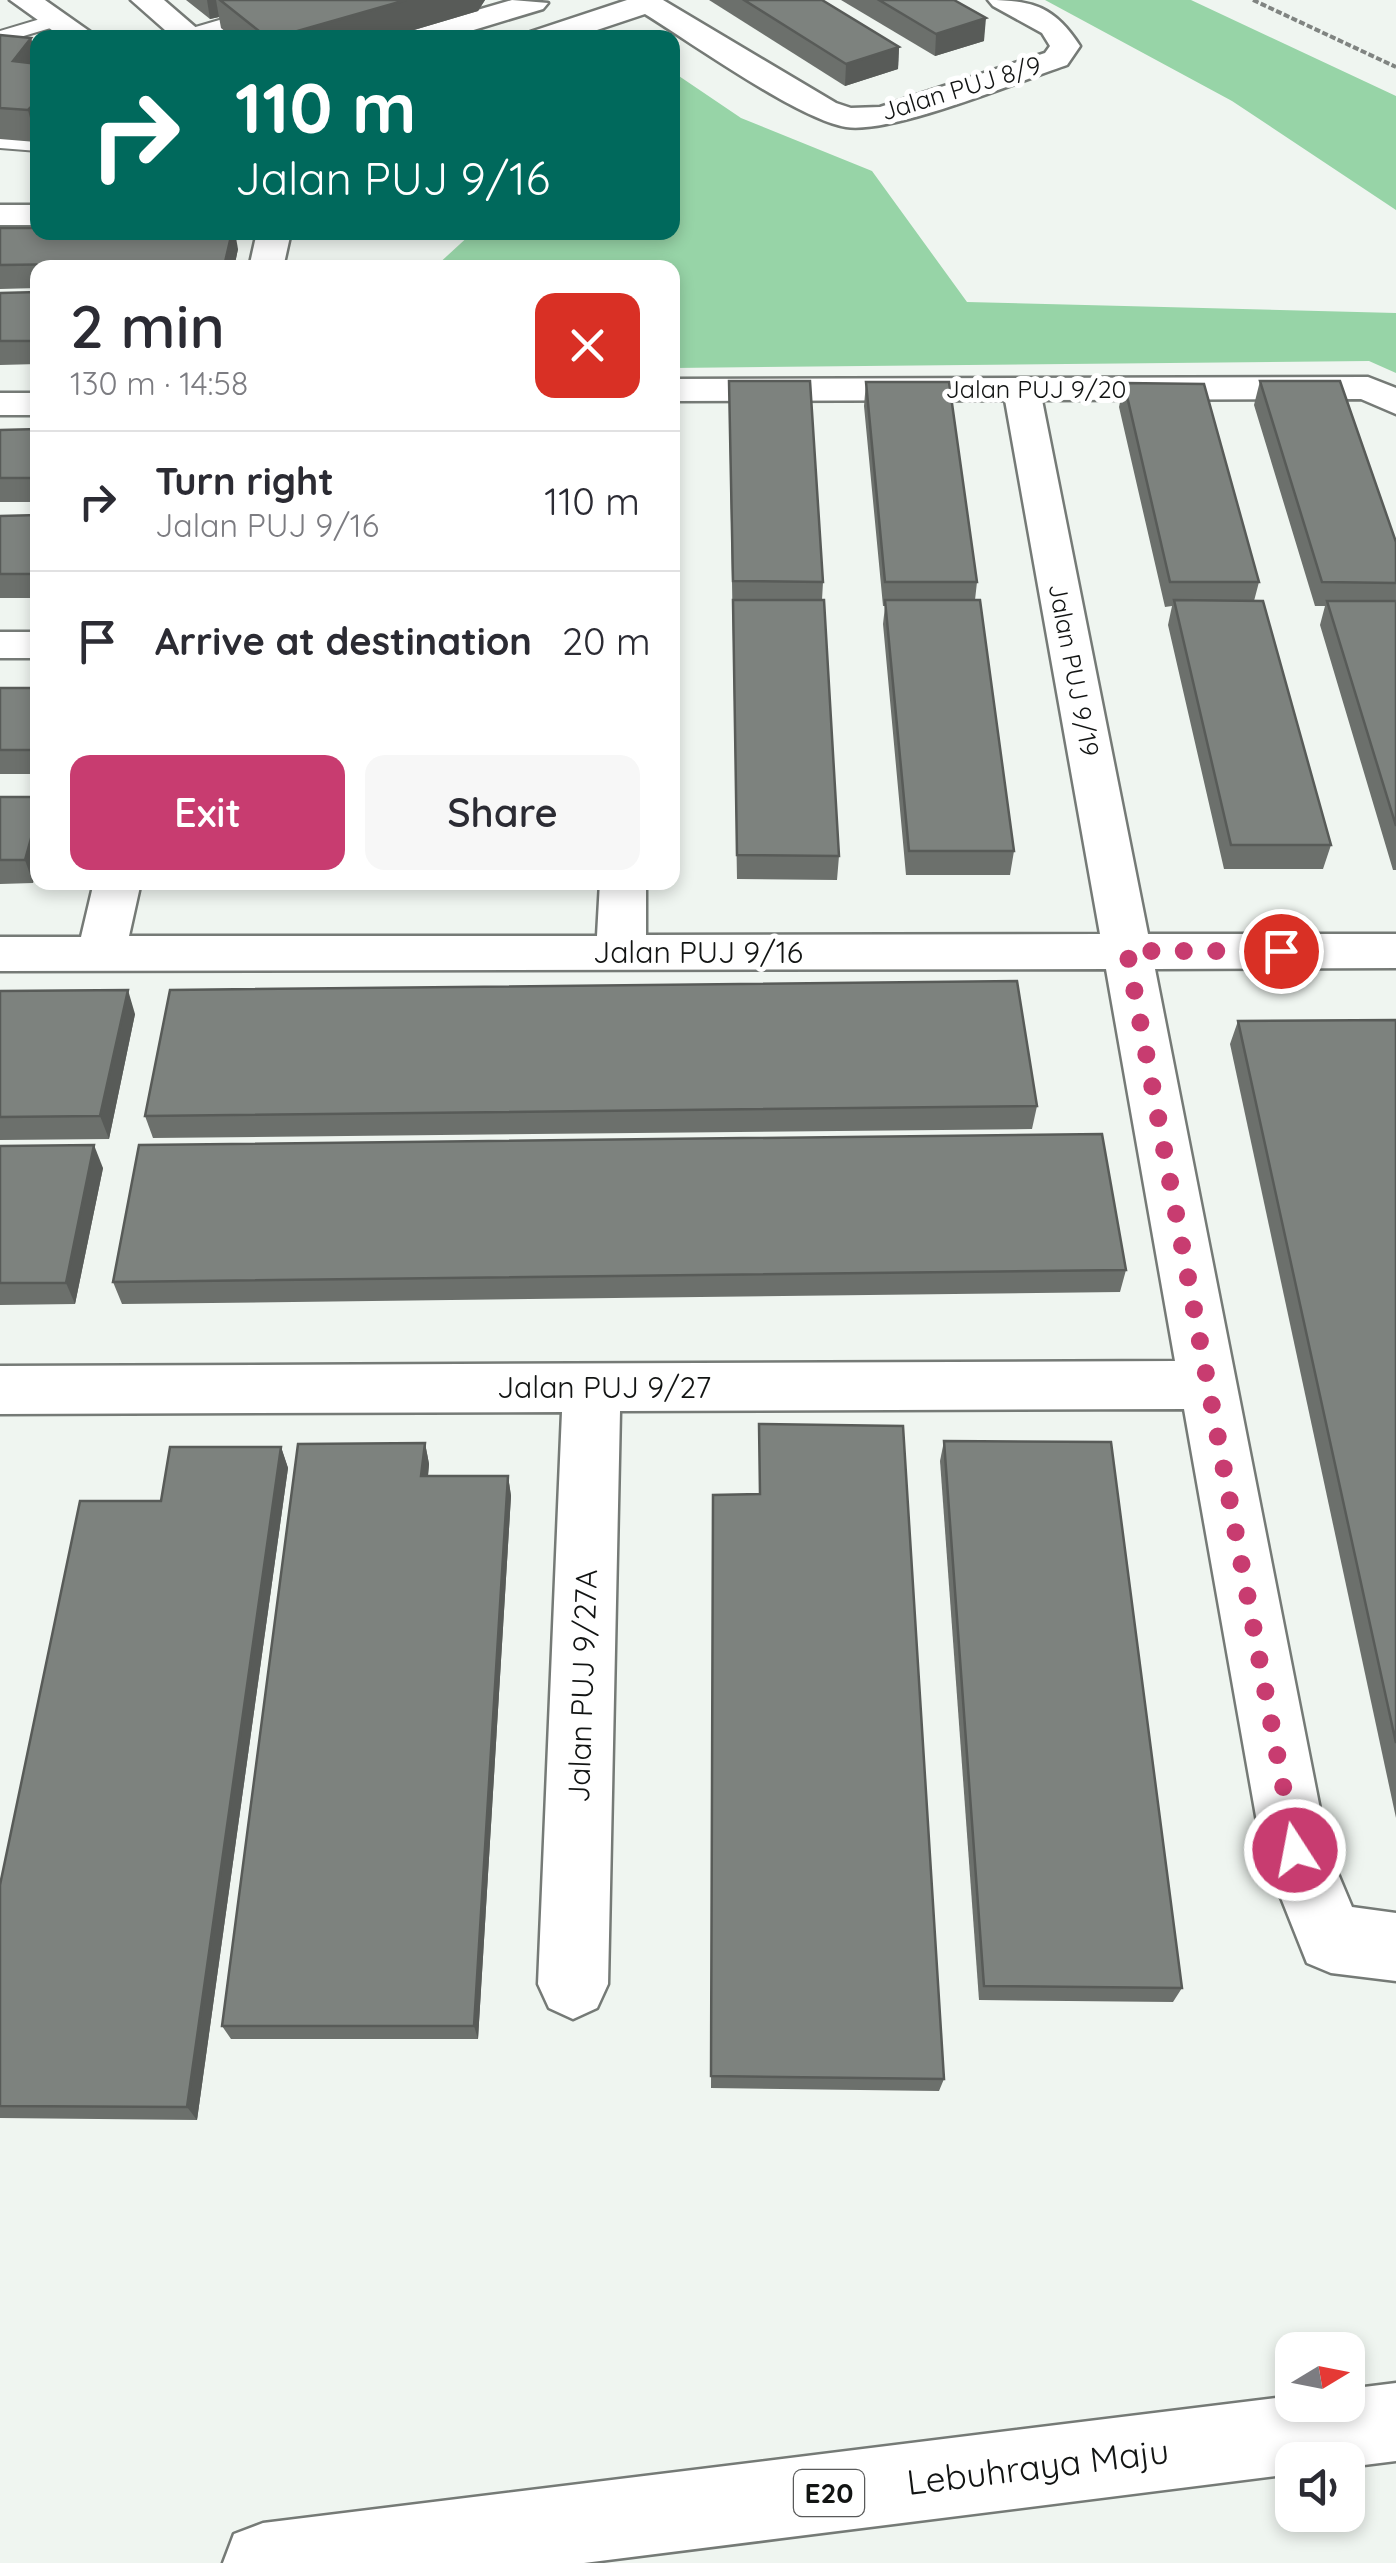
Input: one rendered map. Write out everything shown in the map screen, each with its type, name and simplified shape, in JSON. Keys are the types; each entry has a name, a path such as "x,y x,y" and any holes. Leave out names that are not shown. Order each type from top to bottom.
{"main road":[{"path":"25,0 72,30"},
{"path":"146,0 184,30"},
{"name":"Jalan PUJ 8/9","path":"645,2 825,110 849,118 883,116 1056,59 1065,46 1053,27 1003,0"},
{"path":"439,30 531,1 554,30"},
{"path":"565,30 645,2"},
{"path":"0,215 30,215"},
{"name":"Jalan PUJ 9/20","path":"680,390 1368,388 1396,403"},
{"name":"Jalan PUJ 9/19","path":"1022,390 1295,1850 1331,1939 1396,1947"},
{"path":"0,404 30,404"},
{"path":"0,644 30,644"},
{"path":"101,954 116,890"},
{"path":"621,953 622,890"},
{"name":"Jalan PUJ 9/16","path":"0,954 1396,951"},
{"name":"Jalan PUJ 9/27","path":"0,1390 1208,1386"},
{"name":"Jalan PUJ 9/27A","path":"574,1984 592,1388"},
{"name":"Lebuhraya Maju","path":"263,2563 1396,2422"}],"lane":[{"path":"211,30 309,0"},
{"path":"0,38 57,20"},
{"path":"3,142 30,144"}],"path":[{"path":"1253,0 1396,67"}],"green space":[{"path":"1045,0 1191,0 1396,96 1396,210 1232,101"},
{"path":"680,77 741,118 872,171 967,302 1396,313 1396,373 1369,361 680,368 680,260 443,260 464,240 680,240"}],"building":[{"path":"220,0 406,0 301,30 258,30"},
{"path":"744,0 822,0 899,47 846,64"},
{"path":"879,0 954,0 986,18 936,34"},
{"path":"0,35 30,38 13,61 30,63 30,108 0,108"},
{"path":"0,228 30,228 30,240 230,240 225,260 30,260 30,265 0,265"},
{"path":"30,292 30,341 0,341 0,293"},
{"path":"729,381 810,381 823,582 733,581"},
{"path":"1260,381 1340,381 1396,542 1396,583 1322,582"},
{"path":"866,382 949,382 977,582 885,582"},
{"path":"1124,383 1204,384 1259,582 1170,582"},
{"path":"30,429 30,478 0,478 0,430"},
{"path":"30,515 30,574 0,574 0,516"},
{"path":"733,600 824,600 839,856 737,855"},
{"path":"885,600 980,600 1014,851 909,851"},
{"path":"1174,600 1263,601 1331,845 1231,845"},
{"path":"1327,601 1396,601 1396,826"},
{"path":"0,688 30,688 30,750 0,750"},
{"path":"0,797 30,797 30,842 25,860 0,860"},
{"path":"1017,981 1037,1106 145,1116 170,990"},
{"path":"128,990 100,1116 0,1117 0,991"},
{"path":"1396,1020 1396,1743 1238,1021"},
{"path":"1102,1134 1126,1270 113,1282 139,1145"},
{"path":"94,1145 66,1283 0,1283 0,1146"},
{"path":"759,1424 903,1426 944,2079 711,2076 713,1495 760,1494"},
{"path":"944,1441 1111,1442 1182,1988 984,1986"},
{"path":"425,1443 421,1476 508,1476 474,2026 222,2026 298,1444"},
{"path":"170,1447 281,1447 187,2107 0,2106 0,1885 80,1501 161,1501"}],"route":[{"path":"1281,951 1127,951 1295,1850"}]}
